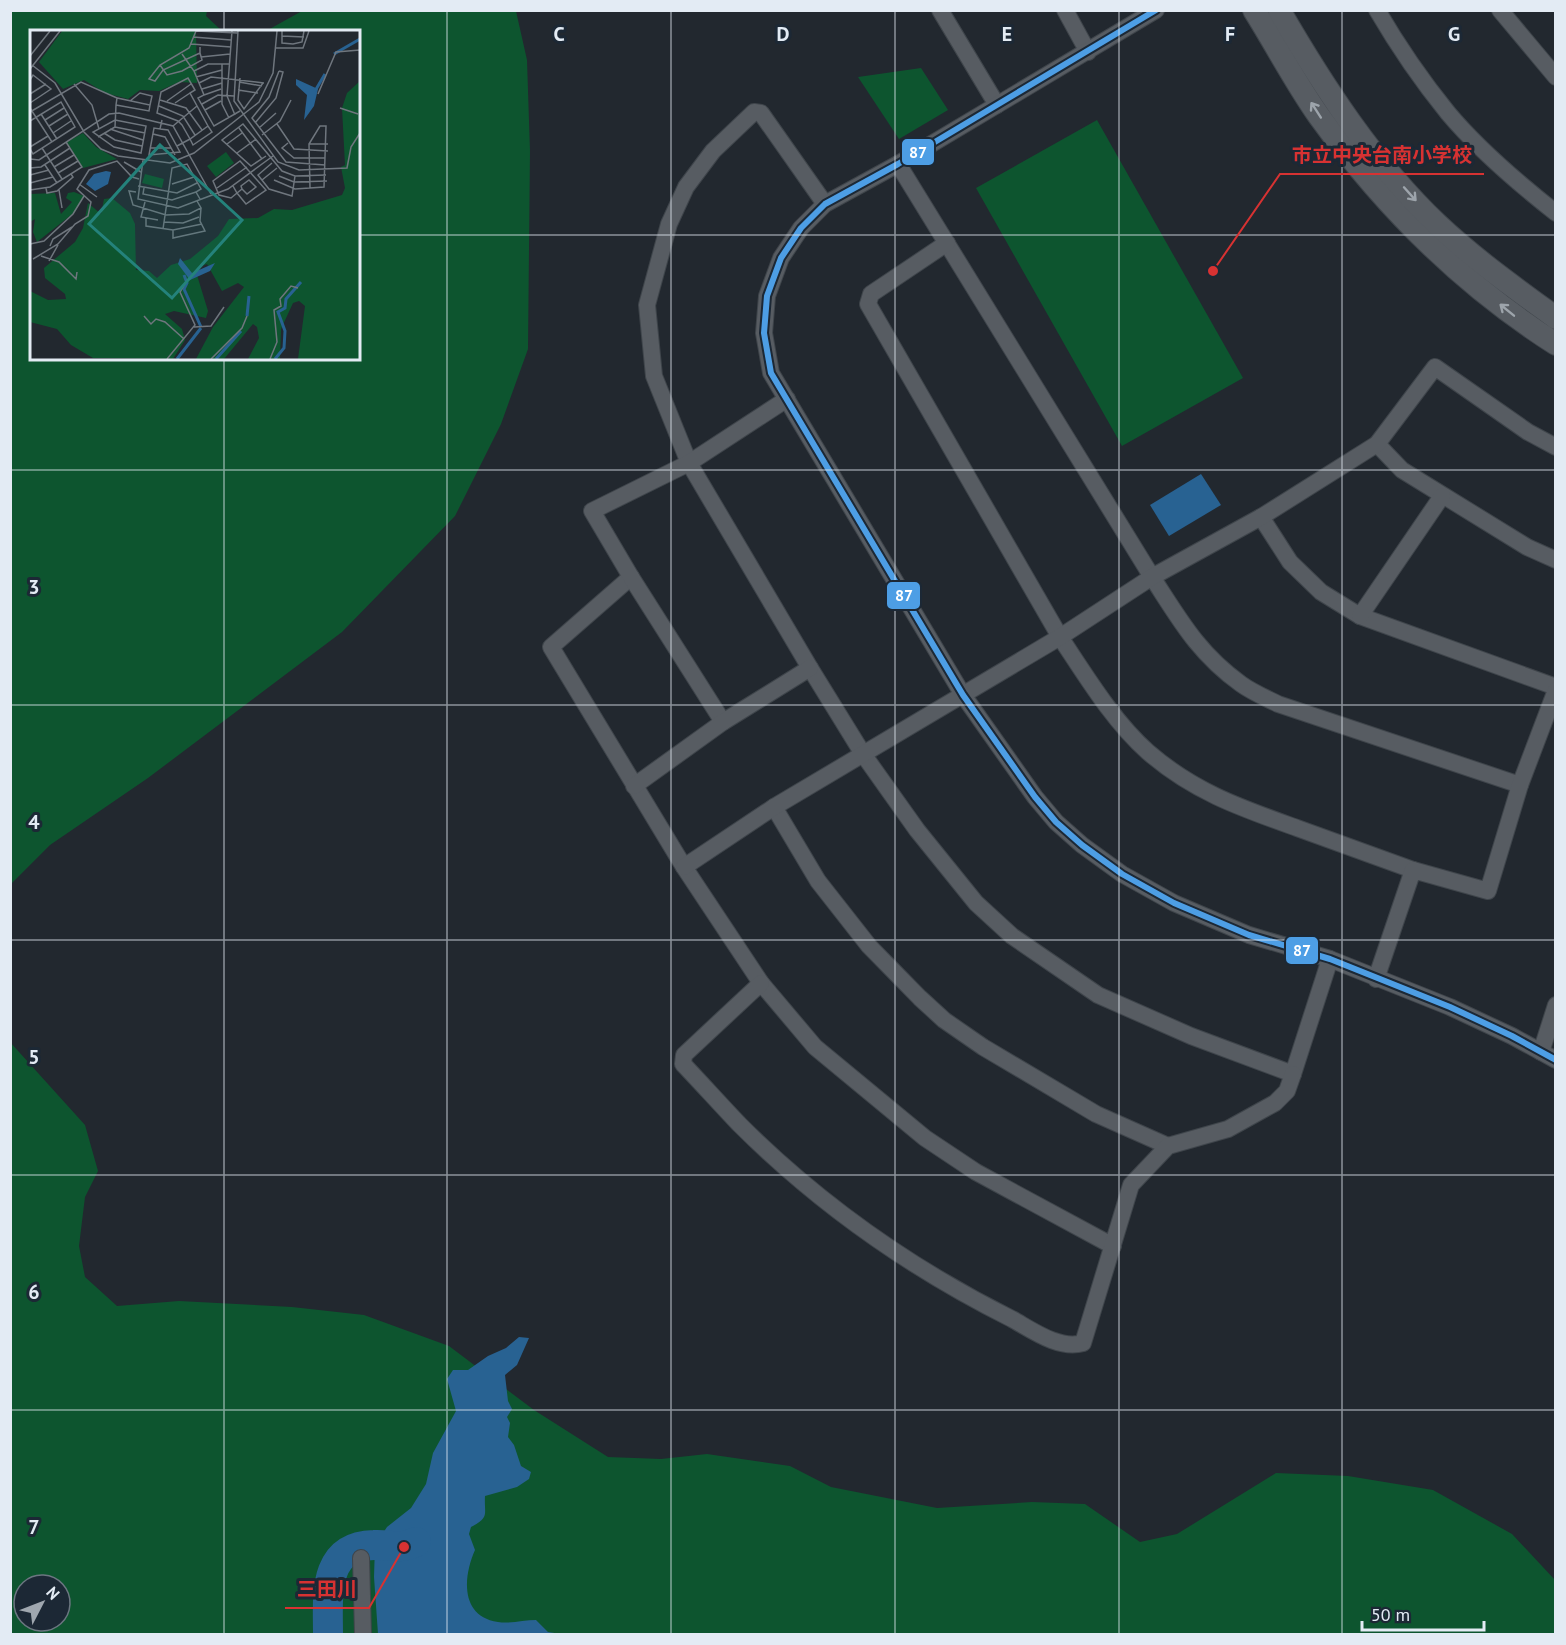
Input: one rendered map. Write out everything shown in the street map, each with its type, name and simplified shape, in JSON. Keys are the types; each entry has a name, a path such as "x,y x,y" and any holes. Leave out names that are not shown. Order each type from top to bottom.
{"street":[{"path":"940,10 997,105"},
{"path":"1065,10 1088,52"},
{"path":"1156,10 898,164 825,204 801,228 781,258 767,296 764,333 771,373 963,695 1029,789 1056,822 1082,845 1122,874 1174,903 1249,935 1330,960 1450,1007 1548,1056 1556,1005"},
{"path":"1254,10 1318,114 1366,178 1422,238 1514,316 1556,344"},
{"path":"1279,10 1336,103 1383,164 1436,223 1495,273 1556,318"},
{"path":"1377,10 1395,41 1449,114 1510,176 1556,213"},
{"path":"1500,10 1556,77"},
{"path":"825,204 761,113 754,112 713,151 686,187 669,224 647,305 654,376 689,463 863,754 917,830 976,903 1012,936 1098,995 1191,1036 1293,1074"},
{"path":"898,164 1152,577 1190,636 1211,660 1242,685 1278,704 1520,785"},
{"path":"947,243 871,294 868,304 1060,637 1090,682 1124,726 1147,751 1174,773 1209,794 1413,870 1488,891 1520,785 1556,689 1360,616 1321,592 1290,561 1261,517"},
{"path":"684,867 774,807 1060,637 1152,577 1261,517 1377,444 1435,367 1528,432 1556,447"},
{"path":"723,722 592,511 689,463 787,399"},
{"path":"1377,444 1402,470 1527,547 1556,560"},
{"path":"1360,616 1442,495"},
{"path":"631,577 551,648 684,867 761,984 815,1047 925,1138 976,1172 1113,1246"},
{"path":"634,786 723,722 810,668"},
{"path":"774,807 818,881 869,946 944,1020 983,1047 1096,1114 1168,1146"},
{"path":"1376,979 1413,870"},
{"path":"761,984 684,1055 683,1064 740,1125 811,1188 893,1251 975,1301 1053,1340 1074,1346 1083,1343 1131,1185 1168,1146 1228,1129 1275,1103 1287,1091 1330,960"},
{"path":"361,1558 362,1634"}],"green space":[{"path":"11,10 207,11 206,16 221,30 30,30 30,360 360,360 360,30 268,30 302,11 516,11 527,60 530,151 528,349 501,424 455,516 342,632 148,778 50,845 11,884"},
{"path":"921,68 948,110 899,139 858,77"},
{"path":"1097,120 1243,378 1122,446 976,188"},
{"path":"10,1042 85,1125 98,1171 85,1197 79,1246 85,1277 117,1306 179,1301 292,1307 364,1315 449,1346 534,1410 608,1457 661,1459 707,1454 790,1466 831,1487 937,1508 1032,1502 1085,1504 1140,1542 1177,1534 1276,1473 1348,1476 1433,1490 1512,1534 1555,1580 1555,1634 11,1634"}],"water":[{"path":"1201,474 1221,505 1169,536 1150,505"},
{"path":"519,1337 529,1338 517,1365 505,1375 508,1401 512,1409 507,1417 510,1423 508,1437 514,1445 521,1466 531,1472 529,1479 517,1487 485,1496 484,1518 471,1527 469,1534 475,1550 468,1572 468,1594 477,1612 486,1618 498,1622 536,1620 548,1632 561,1634 378,1634 374,1577 375,1545 387,1527 411,1508 426,1484 433,1453 456,1411 447,1379 453,1370 468,1370 488,1356 506,1348"}],"waterway":[{"path":"328,1634 331,1576 345,1554 357,1548 374,1545 400,1546 416,1542"}],"transit line":[{"name":"87","path":"1156,10 898,164 825,204 801,228 781,258 767,296 764,333 771,373 963,695 1035,797 1056,822 1082,845 1122,874 1174,903 1249,935 1330,959 1450,1007 1556,1060"}],"place":[{"name":"市立中央台南小学校","path":"1213,271"},
{"name":"三田川","path":"404,1547"}]}
